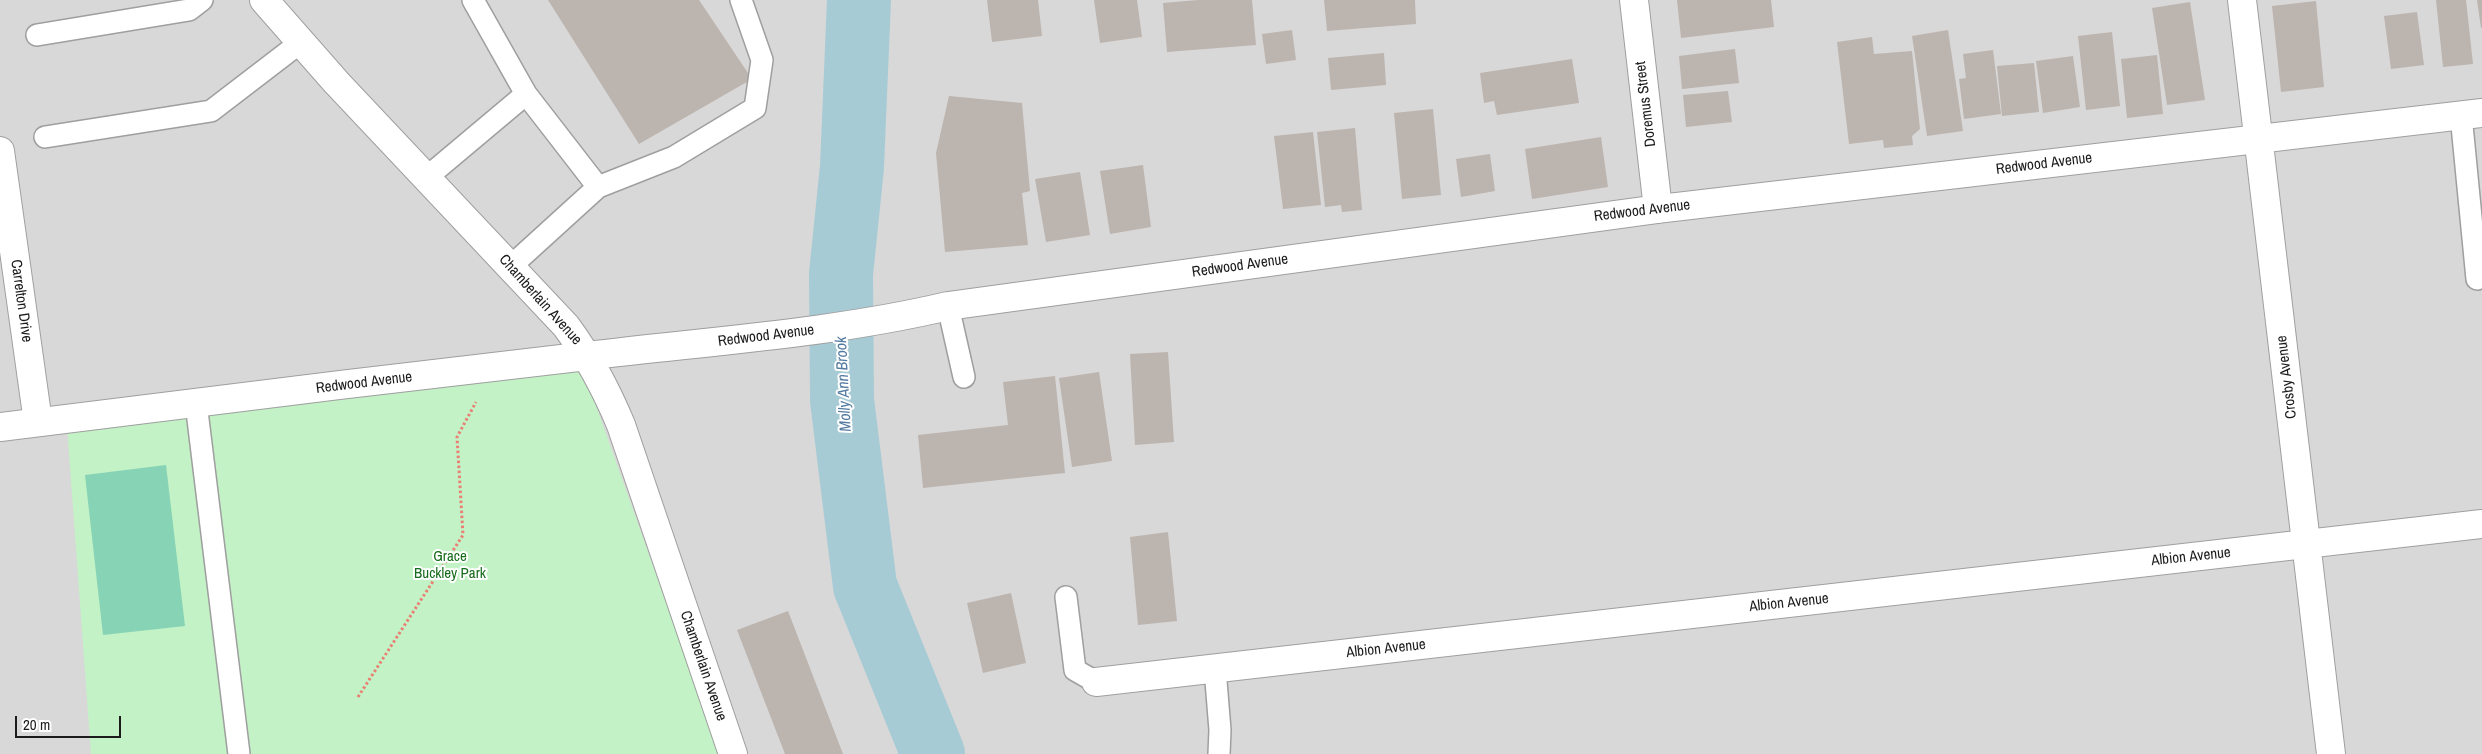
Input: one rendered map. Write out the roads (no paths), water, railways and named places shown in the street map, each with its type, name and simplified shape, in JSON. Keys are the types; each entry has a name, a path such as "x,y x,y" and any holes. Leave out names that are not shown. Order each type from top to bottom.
{"street":[{"name":"Chamberlain Avenue","path":"264,0 426,178 566,326 588,355 621,425 733,754"},
{"name":"Doremus Street","path":"1634,0 1658,209"},
{"name":"Crosby Avenue","path":"2242,0 2331,754"},
{"name":"Redwood Avenue","path":"0,427 588,355 797,334 892,319 948,306 1658,209 2472,114"},
{"name":"Carrelton Drive","path":"0,151 38,422"},
{"name":"Albion Avenue","path":"1096,682 2482,524"}],"lane":[{"path":"37,35 165,7 189,10 202,0"},
{"path":"473,0 526,94 598,186"},
{"path":"510,267 598,186 674,157 755,108 762,60 742,0"},
{"path":"44,137 211,110 301,42"},
{"path":"426,178 526,94"},
{"path":"2472,114 2477,279"},
{"path":"948,306 964,377"},
{"path":"196,403 239,754"},
{"path":"1066,598 1075,670 1096,682"},
{"path":"1215,668 1220,730 1219,754"}],"waterway":[{"name":"Molly Ann Brook","path":"859,0 852,167 841,274 842,400 865,586 933,754"}],"park label":[{"name":"Grace Buckley Park","path":"450,566"}]}
